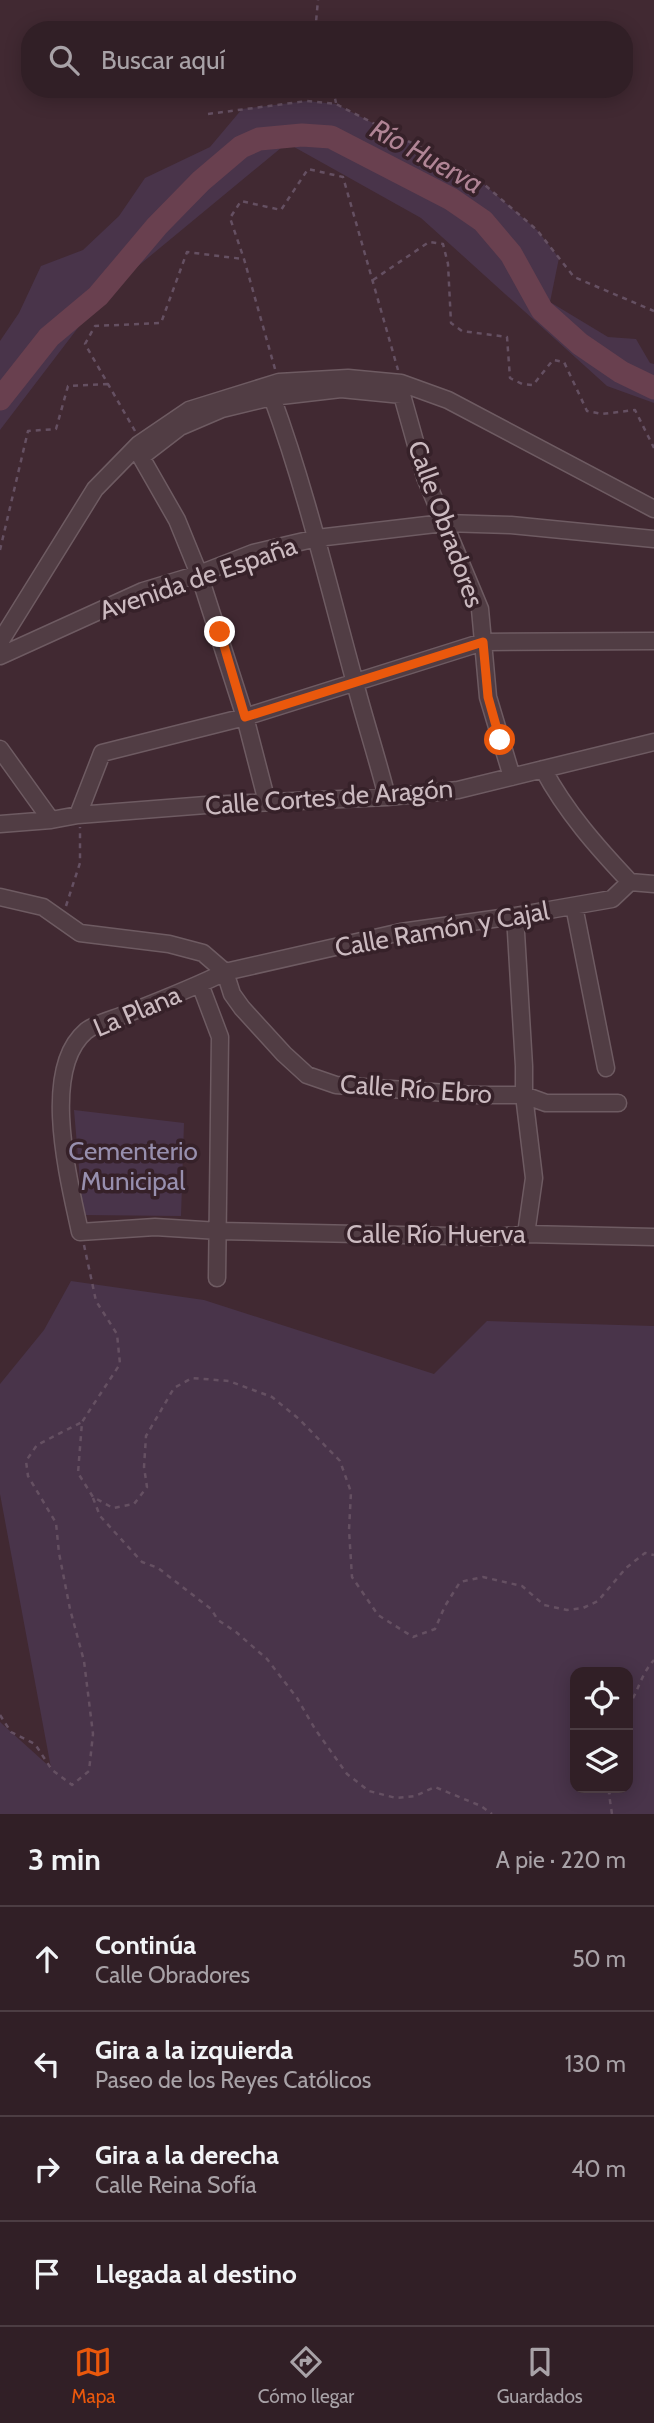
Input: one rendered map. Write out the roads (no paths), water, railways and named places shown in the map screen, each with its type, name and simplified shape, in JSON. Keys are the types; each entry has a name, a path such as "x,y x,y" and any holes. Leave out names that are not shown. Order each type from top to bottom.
{"street":[{"path":"0,642 95,489 140,450 180,427 276,390 402,389 448,400 654,509"},
{"name":"Calle Obradores","path":"402,389 425,477 480,609 488,697 512,776"},
{"path":"276,390 387,797"},
{"path":"140,450 177,520 199,574 245,717 267,802"},
{"name":"Avenida de España","path":"0,656 143,591 199,574 253,553 317,538 444,523 511,525 654,539"},
{"path":"78,815 102,753 245,717 483,642 654,641"},
{"name":"Calle Cortes de Aragón","path":"0,824 78,815 387,797 458,790 654,742"},
{"path":"0,749 51,820"},
{"path":"543,769 578,822 630,883 654,884"},
{"name":"Calle Ramón y Cajal","path":"225,972 401,932 612,899 630,883"},
{"path":"0,897 31,903 62,919 80,933 169,944 203,953 225,972"},
{"path":"574,906 606,1068"},
{"path":"515,916 524,1095 534,1178 526,1234"},
{"name":"La Plana","path":"80,1232 65,1159 59,1099 70,1050 87,1030 225,972"},
{"name":"Calle Río Ebro","path":"225,972 232,993 269,1039 307,1075 336,1086 474,1095 524,1095 546,1104 618,1103"},
{"path":"200,984 220,1037 217,1278"},
{"name":"Calle Río Huerva","path":"80,1232 155,1227 219,1231 494,1237 526,1234 654,1237"}],"waterway":[{"name":"Río Huerva","path":"0,399 49,337 98,296 157,226 201,181 241,147 259,139 302,135 331,137 451,199 483,221 511,254 542,310 580,344 621,372 654,388"}],"park label":[{"name":"Cementerio Municipal","path":"133,1166"}]}
